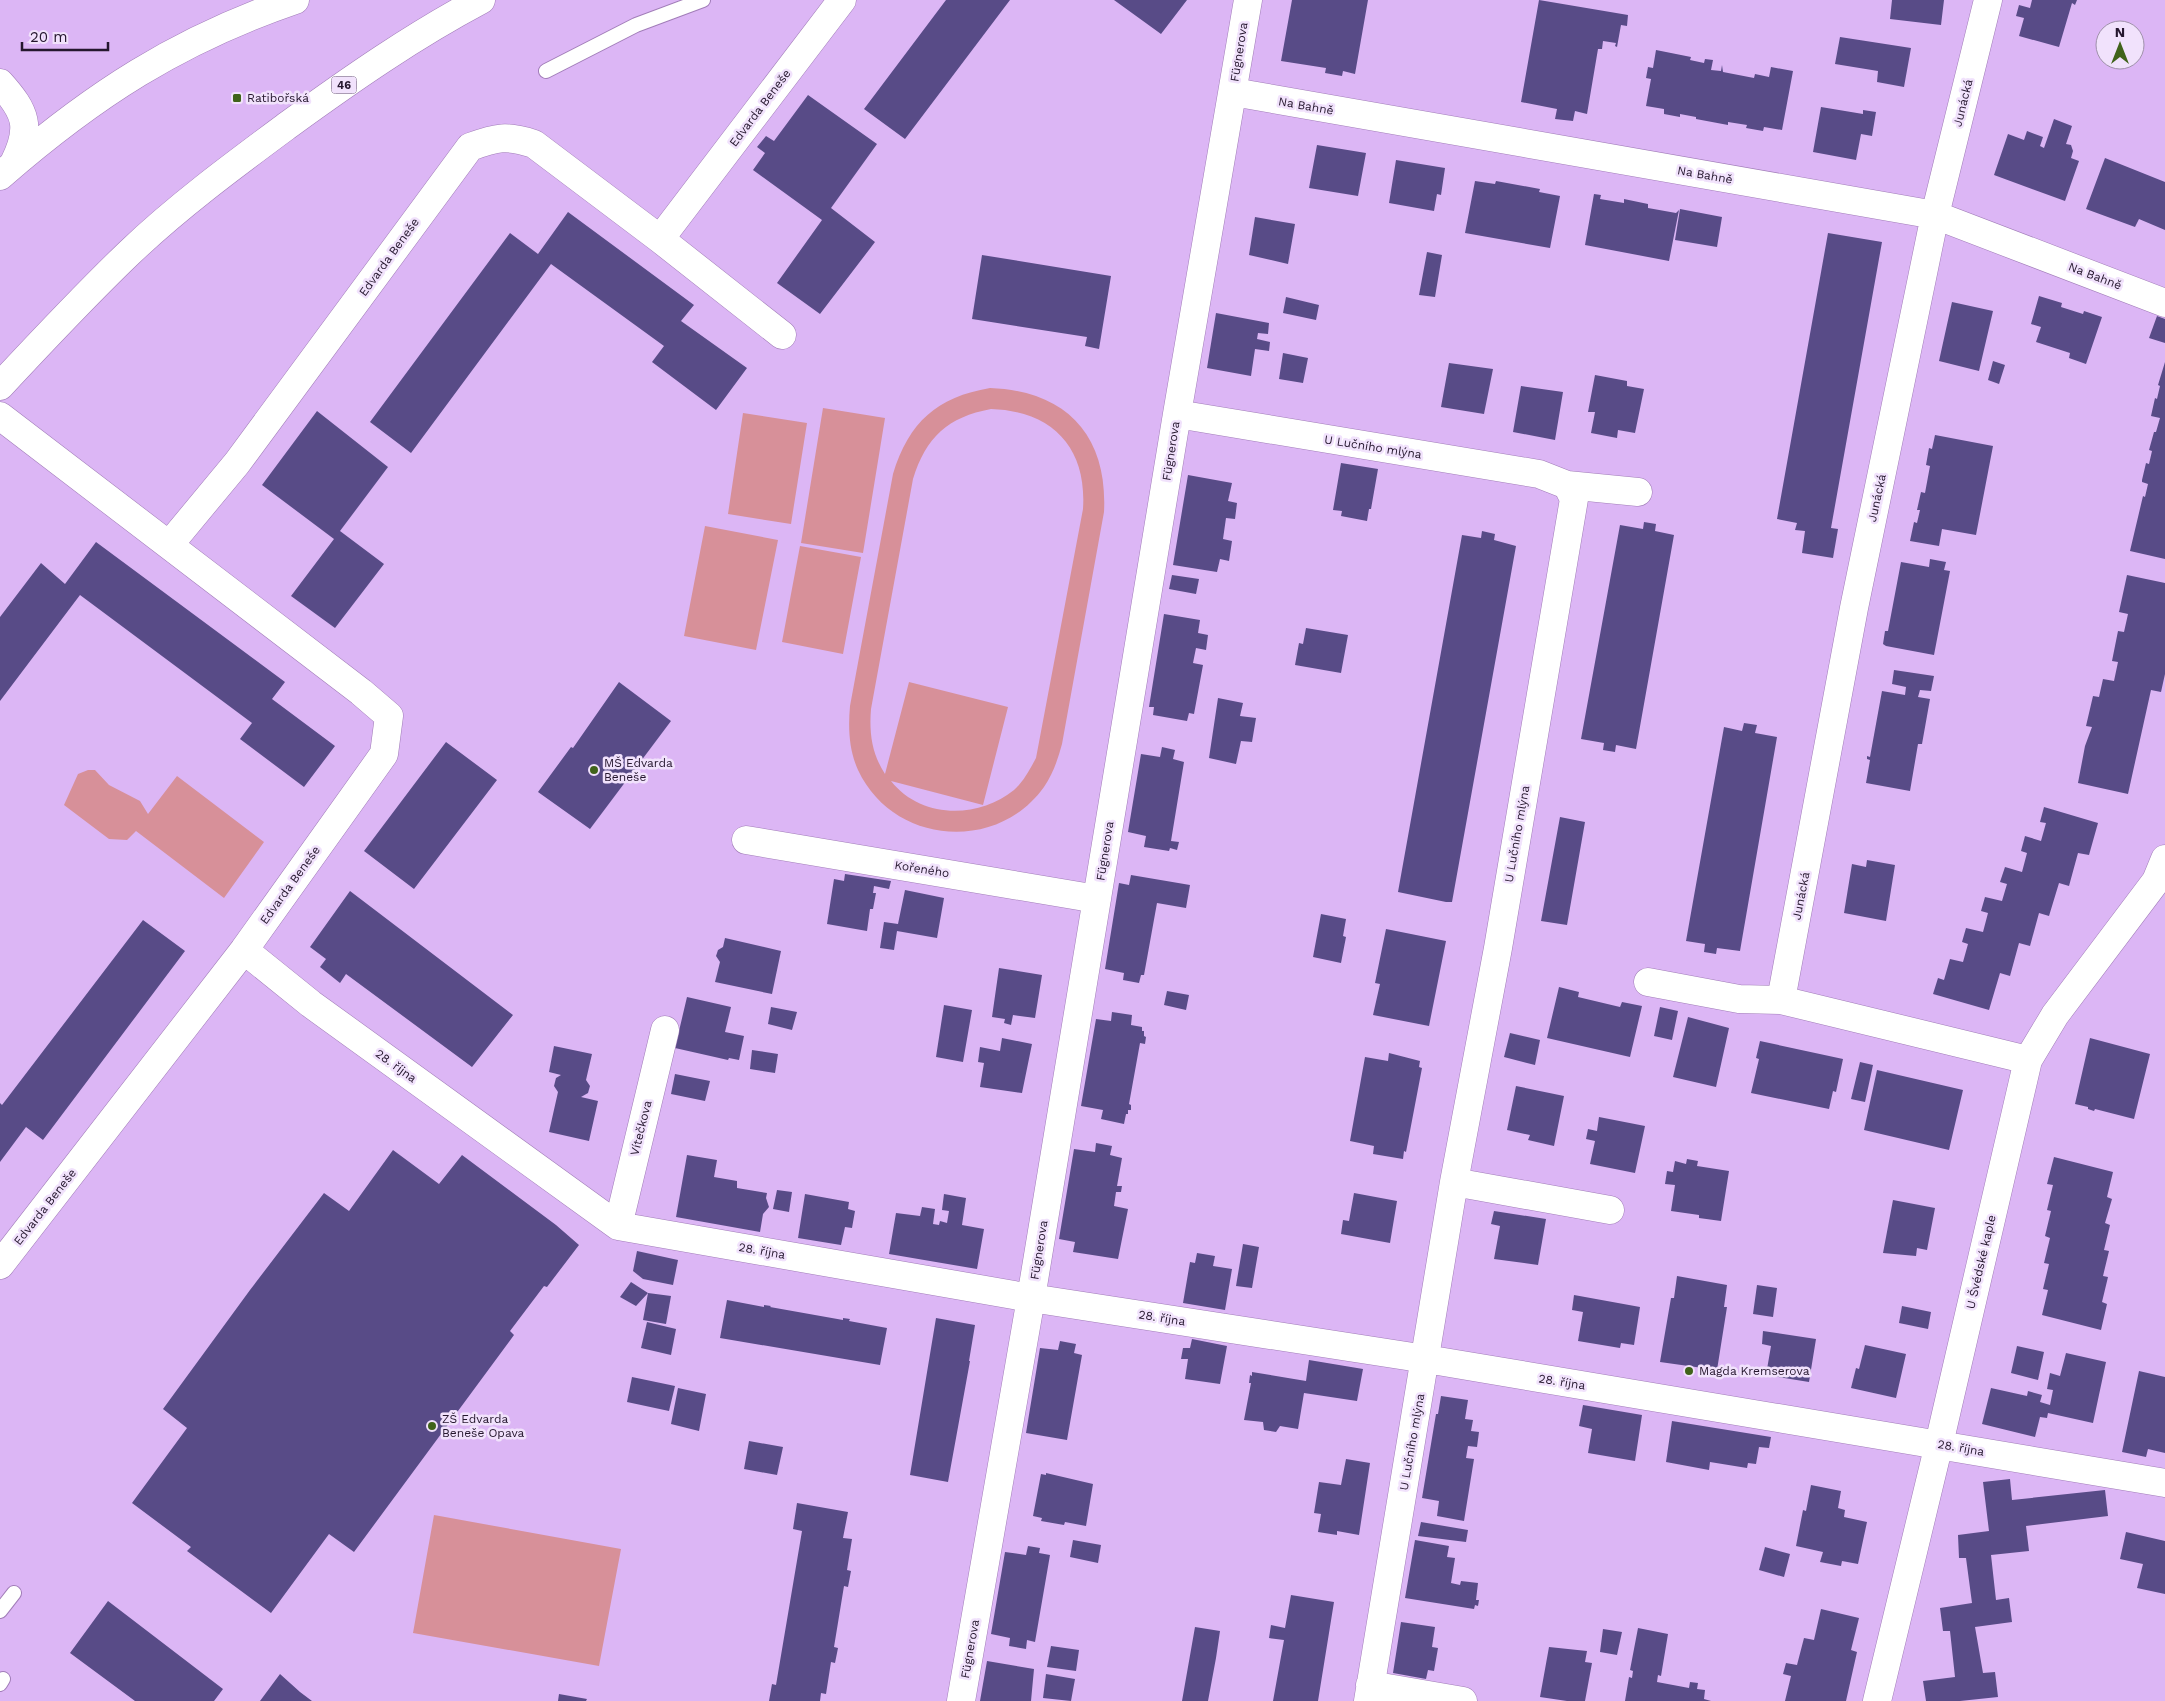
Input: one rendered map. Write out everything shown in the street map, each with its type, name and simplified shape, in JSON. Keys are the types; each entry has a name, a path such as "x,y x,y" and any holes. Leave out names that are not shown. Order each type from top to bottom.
{"street":[{"path":"7,170 78,112 148,65 194,40 295,0"},
{"name":"46","path":"0,386 130,252 214,181 319,103 374,65 433,26 481,0"},
{"name":"Fügnerova","path":"961,1701 1031,1298 1177,414 1248,0"},
{"name":"Junácká","path":"1782,1000 1854,608 1935,215 1988,0"},
{"name":"Edvarda Beneše","path":"660,239 834,3"},
{"path":"0,83 16,100 24,117 25,134 22,147 7,170"},
{"name":"Na Bahně","path":"1233,92 1935,215 2165,303"},
{"name":"Edvarda Beneše","path":"169,545 237,462 470,147 494,139 516,138 534,144 660,239 782,335"},
{"name":"U Lučního mlýna","path":"1177,414 1539,474 1568,485 1638,492"},
{"name":"Edvarda Beneše","path":"0,416 361,692 388,716 384,754 244,950 0,1265"},
{"name":"U Lučního mlýna","path":"1369,1693 1454,1182 1498,948 1574,499 1568,485"},
{"name":"Kořeného","path":"746,840 1097,899"},
{"name":"U Švédské kaple","path":"1876,1701 1939,1444 2028,1060 2054,1014 2156,881 2165,859"},
{"name":"28. října","path":"244,950 319,1010 618,1226 1031,1298 1426,1359 2165,1483"},
{"path":"1648,982 1739,999 1782,1000 2028,1060"},
{"name":"Vítečkova","path":"618,1226 665,1030"},
{"path":"1454,1182 1610,1210"},
{"path":"1369,1693 1463,1701"}],"lane":[{"path":"546,71 636,24 703,0"},
{"path":"0,1611 14,1593"}],"shaded area":[{"path":"990,388 1017,391 1040,398 1061,408 1077,422 1090,440 1099,461 1103,485 1104,512 1062,744 1050,777 1044,787 1024,808 1000,823 974,830 946,831 920,826 895,814 874,795 855,762 849,731 849,714 893,474 907,440 917,426 940,405 971,392","holes":["991,409 1013,411 1048,425 1062,437 1072,451 1079,468 1083,487 1083,509 1036,758 1018,786 1000,799 984,806 950,811 918,803 903,793 891,781 983,805 1008,707 909,682 885,774 874,751 871,735 871,709 913,479 918,464 925,451 941,431 962,417"]},
{"path":"823,408 885,418 863,553 801,543"},
{"path":"743,413 807,423 791,524 728,514"},
{"path":"705,526 778,540 756,650 684,636"},
{"path":"800,546 861,557 843,654 782,642"},
{"path":"88,770 95,770 109,785 140,801 148,814 177,776 264,842 224,898 136,831 127,840 109,839 64,805 78,774"},
{"path":"434,1515 621,1549 599,1666 413,1633"}],"building":[{"path":"946,0 1010,0 905,139 864,109"},
{"path":"1114,0 1187,0 1161,34"},
{"path":"1292,0 1368,0 1355,74 1343,71 1342,76 1325,73 1326,68 1281,61"},
{"path":"1539,0 1628,15 1627,26 1621,25 1617,47 1615,46 1616,43 1603,41 1602,49 1598,49 1587,114 1575,111 1573,121 1555,119 1557,109 1521,102"},
{"path":"1892,0 1944,0 1941,25 1890,19"},
{"path":"2032,0 2077,0 2075,5 2072,3 2059,47 2019,36 2024,18 2016,16 2019,5 2030,8"},
{"path":"1840,37 1911,48 1904,87 1877,82 1878,71 1835,64"},
{"path":"1656,50 1691,57 1690,60 1704,63 1705,59 1713,60 1711,70 1721,71 1722,65 1723,72 1754,78 1755,74 1769,77 1771,67 1793,71 1782,130 1764,127 1763,131 1746,128 1747,125 1728,122 1728,125 1680,114 1680,117 1664,114 1664,109 1646,106 1651,79 1646,78 1648,67 1653,68"},
{"path":"808,95 877,144 831,208 875,242 820,314 777,283 822,220 753,170 765,153 757,147 766,136 774,141"},
{"path":"1821,107 1863,114 1863,110 1876,112 1872,136 1861,134 1856,160 1813,152"},
{"path":"2054,119 2072,126 2066,144 2071,145 2073,151 2071,158 2079,161 2065,201 1994,175 2008,134 2024,140 2027,131 2043,137 2040,146 2044,148"},
{"path":"1317,145 1366,153 1358,196 1309,188"},
{"path":"2105,158 2165,182 2165,230 2139,219 2135,227 2086,209"},
{"path":"1396,160 1445,168 1441,195 1437,194 1434,211 1389,203"},
{"path":"1475,181 1495,184 1496,181 1540,189 1539,192 1560,196 1550,248 1465,233"},
{"path":"1594,194 1601,195 1600,199 1624,203 1624,199 1648,204 1648,208 1676,213 1679,210 1669,261 1585,245"},
{"path":"1680,209 1722,217 1717,247 1675,240"},
{"path":"568,212 694,305 681,321 747,368 716,410 652,362 664,346 551,264 411,453 370,422 510,233 538,254"},
{"path":"1255,217 1295,224 1288,264 1249,255"},
{"path":"1828,233 1882,242 1831,528 1838,529 1833,558 1802,553 1805,531 1795,530 1797,523 1777,519"},
{"path":"1427,252 1442,255 1435,297 1419,295"},
{"path":"982,255 1111,276 1099,349 1085,346 1087,337 972,319"},
{"path":"2039,296 2062,303 2061,307 2083,314 2084,311 2102,317 2086,364 2069,358 2070,353 2036,342 2041,327 2031,324"},
{"path":"1286,297 1319,305 1316,320 1283,313"},
{"path":"1952,302 1993,311 1979,371 1939,361"},
{"path":"1216,313 1269,323 1268,334 1258,333 1257,339 1270,342 1269,351 1255,349 1251,376 1207,368"},
{"path":"2157,316 2165,319 2165,343 2149,338"},
{"path":"1283,353 1308,358 1303,383 1279,379"},
{"path":"1993,361 2005,365 1999,384 1988,380"},
{"path":"2165,362 2165,559 2130,551 2143,496 2145,497 2148,484 2142,482 2142,480 2146,463 2149,464 2152,451 2149,450 2160,418 2151,416 2155,398 2157,399 2160,386 2158,385"},
{"path":"1449,363 1493,369 1484,414 1441,407"},
{"path":"1595,375 1627,381 1627,386 1644,389 1635,433 1618,430 1617,438 1591,433 1595,412 1588,412"},
{"path":"1521,386 1563,392 1555,440 1513,432"},
{"path":"317,411 388,467 340,531 384,564 335,628 291,596 334,539 262,485"},
{"path":"1935,435 1993,446 1976,535 1942,529 1939,546 1910,541 1914,522 1917,523 1920,510 1917,510 1921,492 1925,493 1930,466 1926,465 1929,448 1932,449"},
{"path":"1341,463 1378,469 1367,521 1341,516 1342,511 1333,510"},
{"path":"1188,475 1232,483 1228,501 1237,503 1235,519 1226,518 1223,539 1232,541 1229,561 1220,559 1217,572 1173,565"},
{"path":"1644,522 1656,524 1655,531 1674,535 1636,749 1616,745 1615,752 1603,750 1604,743 1581,739 1620,525 1643,529"},
{"path":"1482,531 1495,534 1494,540 1516,546 1452,902 1446,902 1398,892 1462,535 1481,538"},
{"path":"96,542 285,682 272,699 335,746 304,787 240,739 252,723 80,595 0,701 0,617 41,563 65,584"},
{"path":"1930,559 1946,562 1944,570 1950,571 1934,655 1886,646 1883,644 1885,631 1888,631 1901,562 1929,567"},
{"path":"1172,575 1199,579 1196,594 1169,589"},
{"path":"2127,575 2165,583 2165,674 2161,692 2151,690 2128,794 2078,783 2085,746 2092,727 2086,726 2093,696 2099,697 2103,679 2114,681 2118,662 2112,661 2118,631 2124,632 2128,614 2119,612"},
{"path":"1164,614 1200,620 1198,633 1208,635 1206,650 1196,648 1193,663 1203,665 1194,714 1189,713 1187,721 1153,715 1154,707 1149,707"},
{"path":"1306,628 1348,635 1341,673 1295,665 1299,643 1303,644"},
{"path":"1894,670 1934,676 1931,691 1920,690 1918,697 1930,699 1922,744 1918,744 1910,791 1866,783 1870,760 1867,759 1867,756 1870,757 1882,691 1905,695 1906,687 1892,684"},
{"name":"MŠ Edvarda Beneše","path":"619,682 671,721 590,829 538,792 571,747 573,748"},
{"path":"1218,698 1243,703 1240,716 1256,718 1252,742 1241,741 1236,764 1209,758"},
{"path":"1744,723 1757,725 1755,733 1777,737 1740,951 1717,948 1716,954 1704,952 1705,944 1686,941 1724,727 1742,731"},
{"path":"446,742 497,780 414,889 364,851"},
{"path":"1162,747 1175,750 1173,759 1184,762 1171,841 1179,842 1177,850 1170,848 1169,851 1144,847 1146,836 1128,832 1141,754 1160,757"},
{"path":"2044,807 2098,823 2089,855 2078,853 2069,886 2059,883 2049,916 2039,913 2030,946 2019,943 2010,976 2000,973 1989,1010 1933,994 1938,978 1944,980 1950,959 1963,962 1968,944 1962,942 1966,928 1983,932 1988,913 1981,911 1985,897 2002,901 2007,884 2000,882 2005,867 2022,872 2027,853 2021,851 2025,836 2041,841 2046,823 2040,822"},
{"path":"1560,817 1585,822 1567,925 1541,921"},
{"path":"1867,860 1895,865 1886,921 1844,913 1852,864 1866,867"},
{"path":"845,874 891,881 889,889 874,886 873,893 876,893 873,909 870,909 867,931 827,924 834,879 844,881"},
{"path":"1131,875 1190,885 1186,908 1157,903 1144,975 1141,975 1139,983 1123,980 1124,973 1105,969 1119,883 1129,885"},
{"path":"905,890 944,898 937,938 897,931 894,950 880,948 884,922 898,924"},
{"path":"350,891 513,1015 472,1067 346,974 340,983 320,967 326,959 310,947"},
{"path":"1321,914 1346,919 1343,936 1346,937 1341,963 1313,957"},
{"path":"143,920 185,951 43,1140 26,1127 0,1162 0,1103 2,1105"},
{"path":"1386,929 1446,941 1429,1026 1373,1015 1380,984 1375,983"},
{"path":"725,938 781,951 772,994 715,982 720,962 716,956 718,950 723,947"},
{"path":"999,968 1042,975 1035,1018 1013,1015 1011,1025 1004,1023 1005,1019 992,1017"},
{"path":"1559,987 1579,992 1578,997 1620,1007 1622,1002 1642,1006 1630,1057 1547,1038"},
{"path":"1167,991 1189,995 1186,1010 1164,1005"},
{"path":"687,997 731,1007 725,1032 744,1036 739,1060 729,1058 728,1060 675,1048"},
{"path":"944,1005 972,1010 963,1062 936,1057"},
{"path":"771,1007 797,1012 792,1030 768,1024"},
{"path":"1660,1007 1678,1011 1672,1040 1654,1036"},
{"path":"1112,1012 1132,1015 1131,1025 1142,1027 1146,1037 1145,1044 1140,1043 1129,1104 1131,1105 1131,1110 1128,1110 1128,1114 1126,1114 1124,1124 1101,1119 1103,1110 1081,1106 1096,1019 1111,1021"},
{"path":"1688,1017 1729,1028 1716,1087 1673,1077"},
{"path":"1510,1033 1540,1040 1535,1065 1504,1057"},
{"path":"1002,1038 1032,1044 1022,1093 980,1087 984,1063 978,1062 980,1047 1000,1051"},
{"path":"2090,1038 2150,1054 2134,1119 2095,1109 2094,1111 2088,1109 2088,1107 2075,1104"},
{"path":"1760,1041 1843,1059 1836,1092 1833,1091 1829,1109 1751,1093 1759,1059 1756,1058"},
{"path":"554,1046 592,1054 586,1080 590,1086 588,1093 581,1097 598,1101 589,1141 549,1132 558,1092 554,1086 556,1078 561,1075 549,1072"},
{"path":"752,1050 778,1054 775,1073 750,1069"},
{"path":"1389,1053 1420,1061 1419,1067 1422,1068 1406,1152 1404,1151 1403,1159 1373,1154 1374,1146 1350,1141 1365,1057 1388,1061"},
{"path":"1860,1062 1873,1065 1865,1102 1851,1099"},
{"path":"1877,1070 1963,1090 1949,1150 1864,1130"},
{"path":"675,1074 710,1081 705,1101 671,1094"},
{"path":"1516,1086 1564,1096 1554,1146 1528,1140 1530,1135 1507,1130"},
{"path":"1599,1117 1645,1126 1635,1173 1590,1164 1595,1141 1586,1139 1588,1129 1597,1131"},
{"path":"1096,1143 1112,1146 1110,1155 1122,1158 1117,1186 1122,1186 1121,1192 1116,1192 1114,1206 1128,1209 1118,1259 1073,1252 1075,1242 1059,1239 1074,1149 1095,1152"},
{"path":"393,1150 439,1184 462,1155 556,1225 579,1245 547,1287 544,1286 510,1331 514,1335 354,1552 329,1534 271,1613 187,1551 191,1547 132,1503 187,1428 163,1409 250,1290 324,1193 349,1211"},
{"path":"687,1155 717,1160 714,1177 737,1181 737,1188 767,1193 766,1198 769,1207 763,1214 760,1232 676,1217"},
{"path":"2054,1157 2113,1172 2107,1197 2112,1199 2105,1223 2110,1225 2104,1250 2109,1251 2103,1276 2108,1277 2102,1302 2107,1304 2101,1330 2042,1315 2048,1290 2043,1289 2049,1264 2044,1263 2050,1238 2045,1236 2051,1211 2047,1210 2053,1185 2047,1184"},
{"path":"1687,1159 1698,1161 1697,1166 1729,1171 1721,1221 1699,1218 1699,1215 1671,1211 1675,1185 1665,1184 1667,1171 1673,1172 1675,1161 1686,1164"},
{"path":"777,1190 792,1192 789,1212 773,1209"},
{"path":"1354,1193 1397,1201 1390,1243 1341,1234 1343,1220 1349,1221"},
{"path":"805,1194 849,1202 848,1209 855,1211 852,1228 845,1227 841,1245 798,1238"},
{"path":"944,1194 966,1198 962,1225 984,1229 977,1269 889,1254 896,1213 920,1216 922,1207 935,1209 933,1224 939,1225 940,1221 947,1223 949,1211 942,1210"},
{"path":"1893,1200 1935,1208 1927,1250 1917,1248 1916,1256 1883,1253"},
{"path":"1494,1211 1546,1219 1538,1265 1494,1259 1500,1226 1491,1224"},
{"path":"1243,1244 1259,1247 1252,1288 1236,1286"},
{"path":"637,1251 678,1260 673,1285 643,1279 633,1271"},
{"path":"1197,1253 1215,1256 1213,1266 1232,1269 1225,1310 1183,1303 1190,1262 1195,1263"},
{"path":"1677,1276 1727,1285 1724,1307 1727,1307 1717,1370 1660,1362 1671,1298 1674,1298"},
{"path":"631,1282 648,1293 636,1306 620,1297"},
{"path":"1757,1285 1777,1288 1773,1317 1753,1314"},
{"path":"648,1293 671,1296 666,1324 643,1320"},
{"path":"1574,1295 1640,1307 1634,1345 1621,1343 1620,1348 1578,1341 1583,1312 1572,1310"},
{"path":"727,1300 764,1307 764,1305 771,1306 843,1320 843,1318 850,1319 849,1321 887,1328 880,1365 720,1338"},
{"path":"1902,1306 1931,1312 1928,1329 1899,1323"},
{"path":"936,1318 975,1325 948,1482 910,1475"},
{"path":"647,1322 676,1329 671,1355 641,1348"},
{"path":"1763,1331 1816,1339 1809,1382 1766,1375 1771,1346 1762,1344"},
{"path":"1192,1339 1227,1346 1220,1384 1185,1379 1188,1359 1181,1359 1183,1348 1190,1348"},
{"path":"1060,1341 1076,1344 1074,1353 1082,1355 1067,1440 1026,1433 1040,1348 1058,1350"},
{"path":"1865,1345 1906,1354 1896,1398 1851,1388 1856,1368 1859,1369"},
{"path":"2017,1346 2044,1352 2038,1380 2011,1373"},
{"path":"2066,1353 2106,1362 2093,1423 2048,1413 2047,1418 2040,1417 2035,1437 1982,1424 1991,1388 2027,1396 2028,1391 2042,1395 2040,1402 2050,1405 2053,1390 2047,1389 2050,1373 2060,1376"},
{"path":"1309,1360 1363,1369 1357,1401 1304,1393 1298,1429 1280,1426 1276,1432 1264,1430 1263,1422 1244,1420 1252,1372 1306,1381"},
{"path":"2139,1371 2165,1377 2165,1453 2148,1449 2146,1457 2122,1452"},
{"path":"632,1377 675,1386 669,1411 627,1402"},
{"path":"678,1388 706,1394 699,1431 671,1424"},
{"path":"1441,1396 1468,1400 1465,1419 1473,1420 1471,1431 1479,1432 1477,1447 1468,1446 1466,1458 1474,1459 1464,1521 1437,1516 1439,1501 1422,1498 1436,1414 1438,1414"},
{"path":"1583,1405 1642,1415 1635,1461 1588,1453 1592,1429 1579,1426"},
{"path":"1672,1421 1771,1437 1769,1448 1759,1447 1756,1464 1748,1463 1747,1468 1710,1462 1709,1470 1666,1462"},
{"path":"749,1441 783,1447 777,1475 744,1469"},
{"path":"1346,1459 1370,1463 1359,1535 1337,1531 1337,1535 1318,1532 1321,1514 1314,1513 1319,1482 1341,1485"},
{"path":"1046,1473 1093,1484 1086,1526 1065,1522 1064,1525 1041,1521 1042,1518 1033,1516 1041,1474 1046,1475"},
{"path":"2010,1479 2012,1500 2105,1490 2108,1516 2026,1526 2029,1551 1991,1555 1996,1600 2009,1598 2012,1622 1975,1627 1983,1673 1995,1672 1998,1697 1960,1701 1926,1701 1923,1681 1955,1677 1950,1631 1943,1631 1940,1608 1972,1603 1966,1558 1959,1558 1958,1535 1989,1531 1983,1482"},
{"path":"1811,1485 1841,1491 1838,1508 1845,1510 1844,1517 1867,1522 1858,1564 1842,1561 1841,1566 1820,1562 1823,1552 1796,1546 1803,1510 1806,1511"},
{"path":"797,1503 848,1512 843,1538 852,1539 847,1570 851,1571 848,1587 844,1586 834,1647 838,1648 835,1663 831,1662 826,1694 821,1693 820,1701 769,1701 772,1684 776,1685 802,1531 793,1529"},
{"path":"1421,1522 1468,1530 1466,1542 1418,1536"},
{"path":"2126,1532 2165,1541 2165,1594 2137,1588 2143,1564 2120,1559"},
{"path":"1073,1540 1101,1545 1098,1563 1070,1557"},
{"path":"1415,1540 1449,1546 1447,1557 1455,1558 1451,1583 1460,1585 1461,1581 1478,1583 1476,1600 1479,1600 1478,1606 1475,1605 1474,1609 1405,1598"},
{"path":"1028,1546 1040,1548 1039,1553 1050,1555 1035,1642 1027,1640 1026,1649 1009,1646 1010,1638 991,1634 1005,1552 1026,1555"},
{"path":"1765,1547 1790,1554 1784,1577 1759,1570"},
{"path":"1291,1595 1334,1602 1318,1701 1273,1701 1284,1640 1269,1638 1271,1625 1285,1628"},
{"path":"108,1601 223,1689 214,1701 135,1701 70,1653"},
{"path":"1821,1609 1859,1618 1851,1650 1857,1652 1846,1701 1785,1701 1791,1676 1783,1674 1786,1663 1797,1665 1804,1638 1814,1640"},
{"path":"1401,1622 1435,1627 1432,1647 1438,1648 1434,1671 1428,1670 1426,1679 1393,1673"},
{"path":"1195,1627 1220,1631 1216,1658 1208,1701 1182,1701"},
{"path":"1638,1628 1668,1634 1661,1676 1658,1675 1657,1682 1689,1688 1690,1682 1698,1683 1697,1689 1705,1690 1704,1699 1711,1701 1625,1701 1629,1677 1632,1678 1633,1671 1630,1670"},
{"path":"1603,1629 1622,1632 1617,1655 1600,1652"},
{"path":"1051,1646 1079,1650 1076,1671 1047,1667"},
{"path":"1549,1647 1587,1651 1585,1662 1592,1663 1585,1701 1567,1701 1540,1697"},
{"path":"987,1661 1034,1669 1031,1701 980,1701"},
{"path":"280,1674 300,1692 312,1701 260,1701"},
{"path":"1046,1674 1075,1679 1071,1701 1043,1698"},
{"path":"559,1694 587,1699 586,1701 558,1701"}],"place":[{"name":"Ratibořská","path":"237,98"},
{"name":"MŠ Edvarda Beneše","path":"594,770"},
{"name":"Magda Kremserova","path":"1689,1371"},
{"name":"ZŠ Edvarda Beneše Opava","path":"432,1426"}]}
